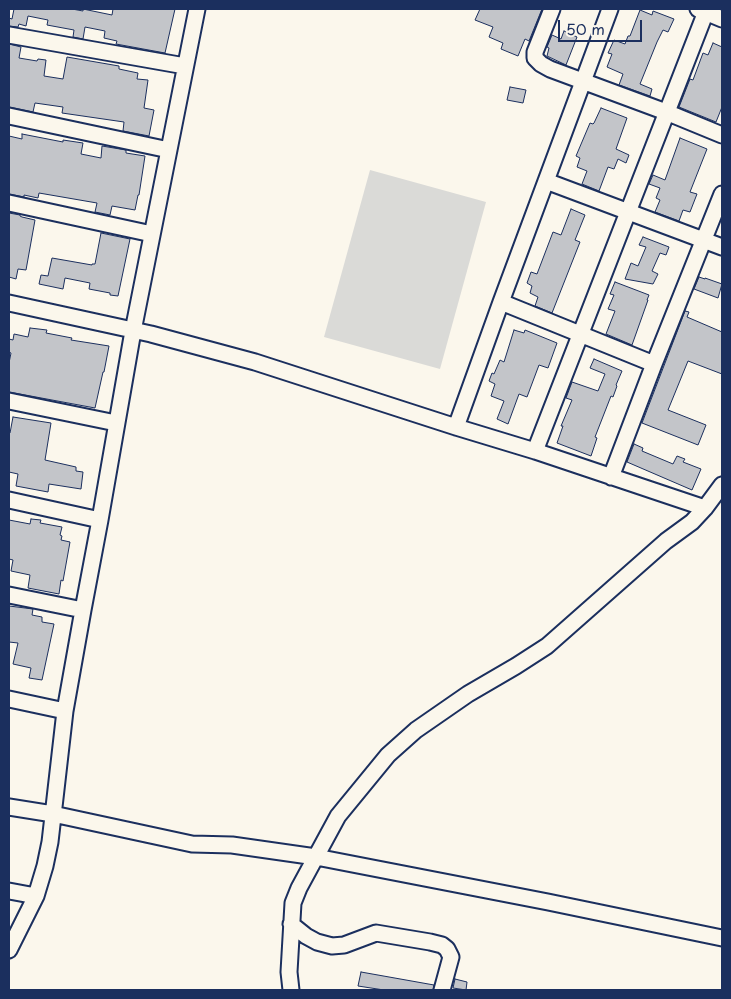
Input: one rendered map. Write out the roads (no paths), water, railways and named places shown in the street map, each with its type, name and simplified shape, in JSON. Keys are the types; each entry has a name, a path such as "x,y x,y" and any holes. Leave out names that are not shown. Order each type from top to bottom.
{"street":[{"path":"9,950 36,896 49,850 65,711 133,330 197,9"},
{"path":"552,9 535,52 535,58 541,64 722,135"},
{"path":"456,427 610,9"},
{"path":"535,451 666,112 703,10 722,19"},
{"path":"9,35 185,66"},
{"path":"9,116 169,150"},
{"path":"546,180 722,247"},
{"path":"611,477 722,194"},
{"path":"9,202 152,234"},
{"path":"501,302 654,364"},
{"path":"9,303 151,334 255,362 535,451 705,508"},
{"path":"9,401 116,424"},
{"path":"291,990 289,972 293,903 299,888 338,816 388,755 416,730 468,694 547,646 666,541 692,522 722,485"},
{"path":"9,500 100,520"},
{"path":"9,596 83,610"},
{"path":"9,698 65,711"},
{"path":"9,807 53,814 192,844 232,845 316,857 722,938"},
{"path":"9,890 36,896"},
{"path":"292,924 306,936 317,942 332,946 344,945 376,933 442,945 447,949 451,957 442,990"}]}
